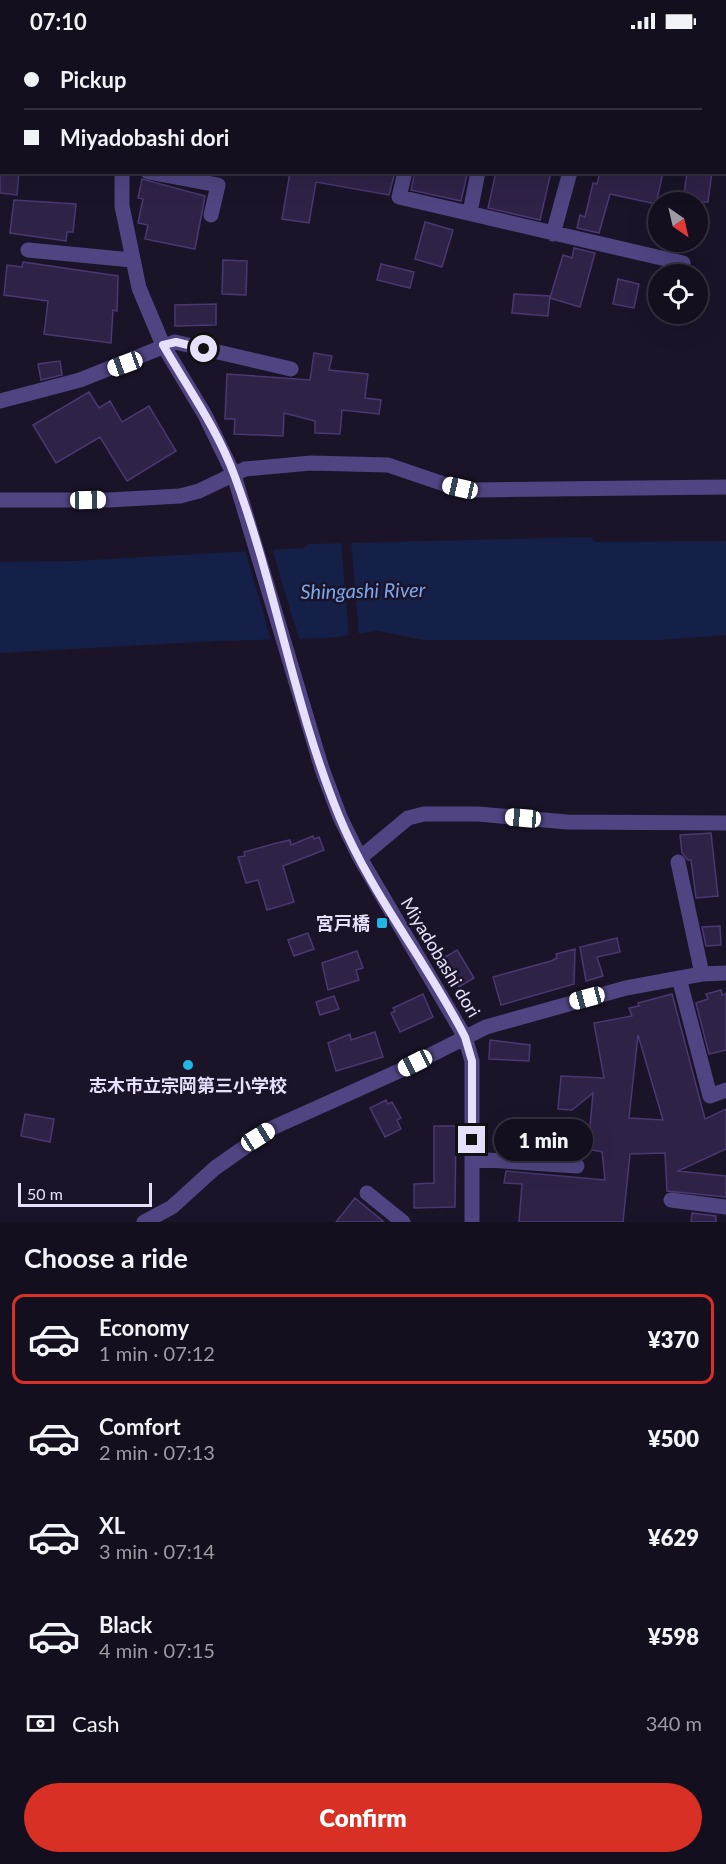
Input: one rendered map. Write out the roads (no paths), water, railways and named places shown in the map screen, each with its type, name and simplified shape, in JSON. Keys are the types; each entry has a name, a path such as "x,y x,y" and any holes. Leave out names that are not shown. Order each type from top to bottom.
{"street":[{"name":"Miyadobashi dori","path":"122,174 122,206 132,260 146,309 163,345 205,415 234,475 331,795 360,858 465,1037 472,1061 472,1222"},
{"path":"159,174 218,185 211,215"},
{"path":"405,174 399,197 683,263"},
{"path":"470,212 478,174"},
{"path":"553,234 569,174"},
{"path":"28,250 132,260"},
{"path":"0,401 80,380 125,364 163,345 182,343 291,369"},
{"path":"0,500 109,500 180,496 199,491 245,469 266,465 351,462 388,465 444,484 476,490 726,487"},
{"path":"360,858 408,819 424,814 478,814 567,822 726,823"},
{"path":"678,862 702,974"},
{"path":"144,1222 172,1208 215,1168 272,1128 509,1018 626,988 702,974 726,973"},
{"path":"680,978 710,1096 726,1090"},
{"path":"472,1159 577,1166"},
{"path":"367,1192 403,1222"},
{"path":"671,1200 726,1207"}],"water":[{"name":"Shingashi River","path":"590,537 595,542 726,541 726,635 661,640 424,640 377,631 329,638 216,641 0,653 0,562 72,561 304,548 309,544"}],"place":[{"name":"宮戸橋","path":"382,923"},
{"name":"志木市立宗岡第三小学校","path":"188,1065"}]}
